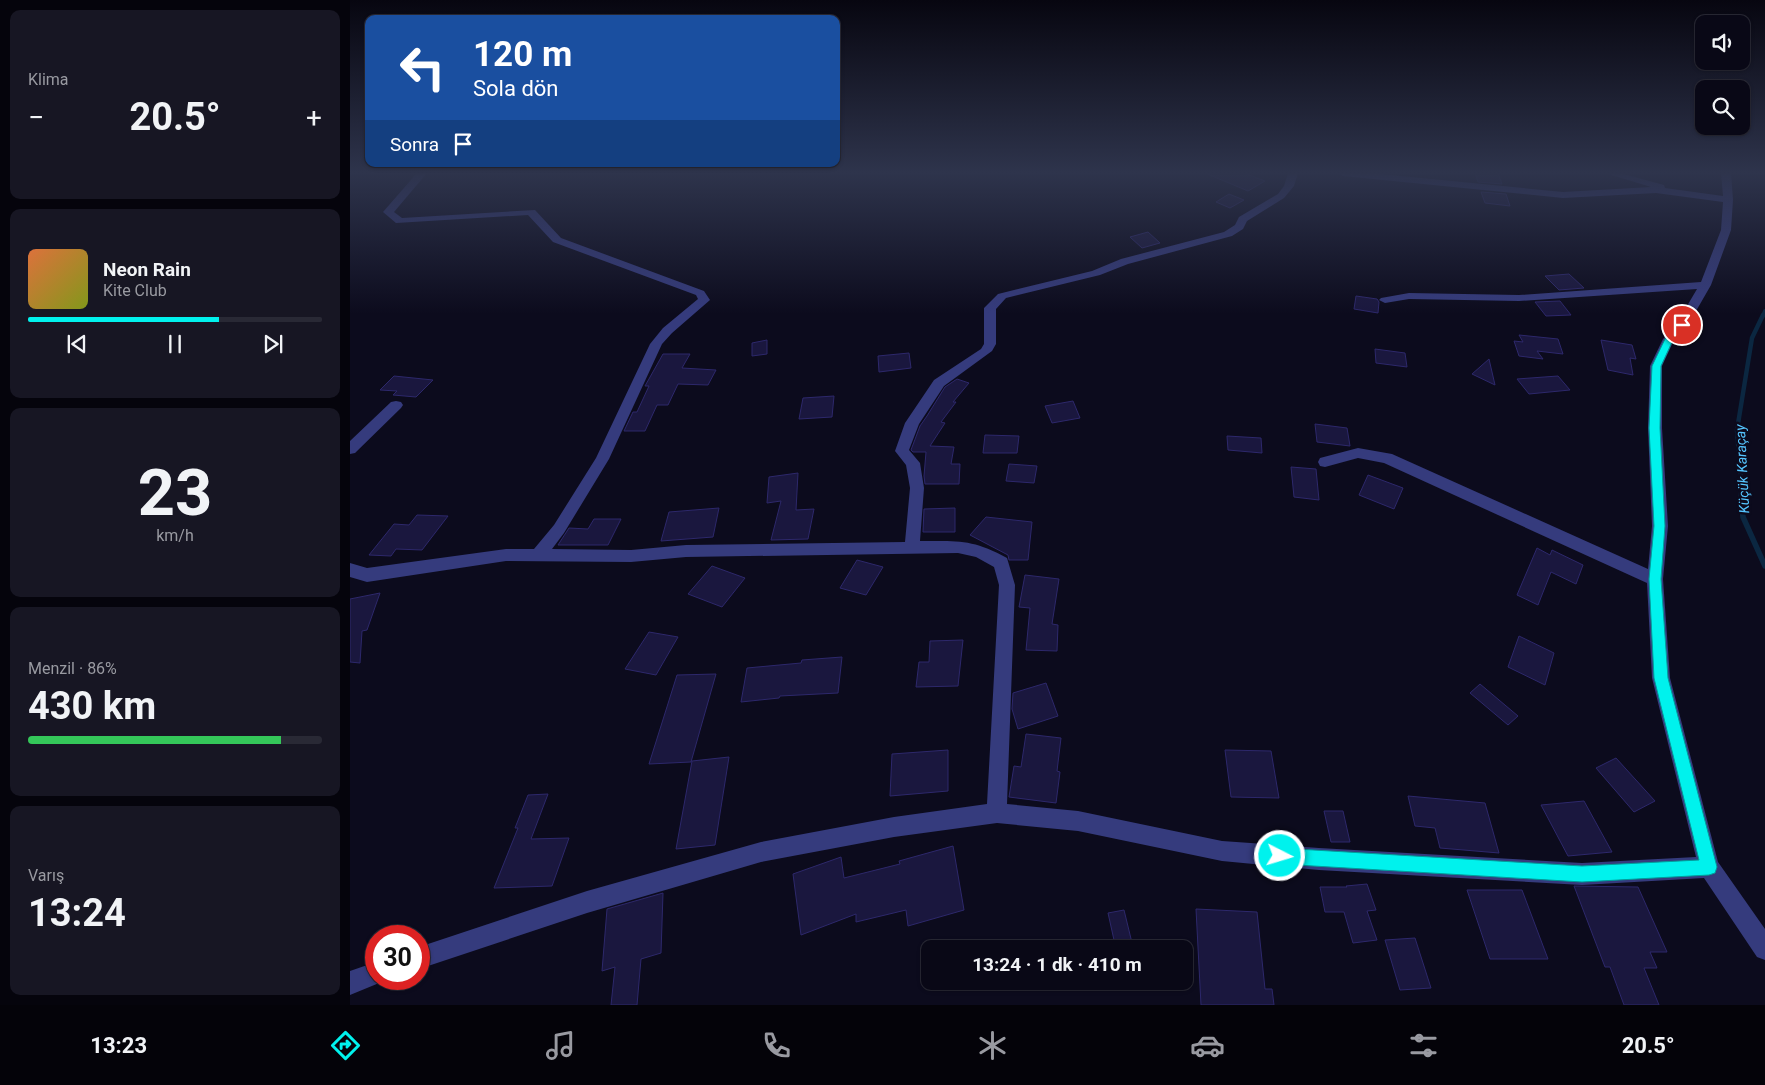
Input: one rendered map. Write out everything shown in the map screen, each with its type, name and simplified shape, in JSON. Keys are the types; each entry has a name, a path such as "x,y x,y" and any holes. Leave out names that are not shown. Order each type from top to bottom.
{"street":[{"path":"399,220 416,220"},
{"path":"538,220 557,240 700,293 704,300 663,334 655,344 654,351 602,459 559,529 538,555"},
{"path":"912,548 917,488 913,463 902,451 912,423 939,383 986,351 990,344 990,308 1002,296 1096,273 1125,262 1228,234 1239,227 1243,220"},
{"path":"1727,220 1726,230 1705,285 1682,325 1669,339 1656,366 1655,428 1660,526 1655,579 1661,678 1709,867 1765,950"},
{"path":"1385,300 1409,296 1519,298 1705,285"},
{"path":"350,449 396,405"},
{"path":"1325,462 1358,453 1387,458 1655,579"},
{"path":"350,570 367,575 506,556 538,555 631,556 686,551 958,547 980,551 1001,563 1007,585 997,813"},
{"path":"430,954 586,902 761,852 894,827 997,813 1078,822 1222,850 1319,859 1582,874 1709,867"},
{"path":"350,983 365,977"}],"building":[{"path":"1148,232 1160,243 1142,248 1130,237"},
{"path":"1569,274 1584,288 1559,290 1545,276"},
{"path":"1356,296 1377,299 1379,302 1378,313 1354,309"},
{"path":"1560,301 1571,315 1546,316 1535,302"},
{"path":"1519,335 1558,339 1563,354 1537,351 1543,359 1519,356 1514,341 1523,342"},
{"path":"767,340 767,354 752,356 752,343"},
{"path":"1601,340 1632,345 1636,359 1630,358 1633,375 1608,370"},
{"path":"1375,349 1405,353 1407,367 1376,363"},
{"path":"909,353 911,368 879,372 878,356"},
{"path":"663,354 690,354 682,368 716,370 708,385 678,384 668,405 657,405 645,431 624,431 633,412 637,412 649,386 645,386"},
{"path":"1489,359 1495,385 1472,374"},
{"path":"394,376 433,380 416,397 393,395 397,391 380,390"},
{"path":"1558,376 1570,390 1529,394 1517,379"},
{"path":"957,379 969,383 953,402 956,402 941,422 945,423 930,446 954,447 951,464 960,464 959,484 925,484 926,452 913,452 911,450 920,426 945,387"},
{"path":"834,396 832,417 799,419 803,398"},
{"path":"1073,401 1080,418 1052,423 1045,406"},
{"path":"1315,424 1347,428 1350,446 1317,442"},
{"path":"985,435 1019,436 1017,453 983,453"},
{"path":"1227,436 1261,438 1262,453 1228,450"},
{"path":"1009,464 1037,466 1034,483 1006,481"},
{"path":"1291,467 1316,469 1319,500 1294,497"},
{"path":"798,473 796,510 814,509 808,539 771,540 781,501 767,503 769,477"},
{"path":"1368,475 1403,488 1394,509 1359,495"},
{"path":"719,508 713,537 661,541 669,512"},
{"path":"955,508 955,532 923,532 924,509"},
{"path":"417,515 448,516 422,550 396,549 391,556 369,555 394,524 409,525"},
{"path":"986,517 1032,522 1028,560 1009,560 1008,555 970,535"},
{"path":"594,519 621,519 608,545 558,545 569,528 588,529"},
{"path":"1537,548 1550,555 1552,550 1583,565 1576,584 1551,572 1538,605 1517,595"},
{"path":"857,560 883,567 866,595 840,588"},
{"path":"712,566 745,578 722,607 688,594"},
{"path":"1025,575 1059,579 1052,624 1058,625 1057,651 1026,650 1030,608 1019,607"},
{"path":"380,593 367,630 362,631 360,663 350,662 350,599"},
{"path":"649,632 678,637 656,675 625,669"},
{"path":"1519,636 1554,653 1545,685 1508,667"},
{"path":"963,640 958,686 916,687 919,662 929,662 930,641"},
{"path":"842,657 838,693 780,696 779,698 741,702 747,668 801,663 802,660"},
{"path":"716,674 691,762 649,764 677,675"},
{"path":"1046,683 1058,716 1018,729 1012,709 1013,693"},
{"path":"1480,684 1518,716 1508,725 1470,693"},
{"path":"1026,734 1061,738 1057,771 1060,772 1056,803 1009,797 1014,766 1021,767"},
{"path":"948,750 948,791 890,796 892,754"},
{"path":"1225,750 1271,751 1279,798 1231,797"},
{"path":"729,757 715,845 676,849 692,761"},
{"path":"1616,758 1655,801 1634,812 1596,768"},
{"path":"548,794 531,839 569,838 552,886 494,888 518,828 515,828 528,795"},
{"path":"1408,796 1485,803 1499,853 1440,848 1435,828 1415,826"},
{"path":"1584,801 1612,852 1568,856 1541,805"},
{"path":"1324,811 1343,811 1350,842 1331,842"},
{"path":"953,846 964,910 908,926 906,910 856,922 856,914 801,935 793,874 841,857 844,878 900,864 899,861"},
{"path":"1367,884 1376,910 1367,911 1377,940 1353,943 1344,912 1325,912 1320,887 1347,887"},
{"path":"1574,886 1638,887 1667,952 1650,952 1657,968 1644,968 1659,1005 1624,1005 1610,967 1605,967"},
{"path":"1467,890 1522,890 1548,959 1490,959"},
{"path":"663,893 661,953 641,959 637,1005 611,1005 615,967 602,971 607,909"},
{"path":"1196,909 1257,912 1265,989 1272,989 1274,1005 1201,1005"},
{"path":"1124,910 1131,940 1114,940 1108,913"},
{"path":"1415,938 1431,988 1400,990 1385,940"}],"waterway":[{"name":"Küçük Karaçay","path":"1763,316 1765,311"},
{"name":"Küçük Karaçay","path":"1742,495 1737,430 1752,338 1763,315"},
{"name":"Küçük Karaçay","path":"1741,494 1743,517 1765,566"}],"route":[{"path":"1280,856 1582,874 1709,867 1661,678 1655,579 1660,526 1655,428 1656,366 1669,339 1682,325"}]}
